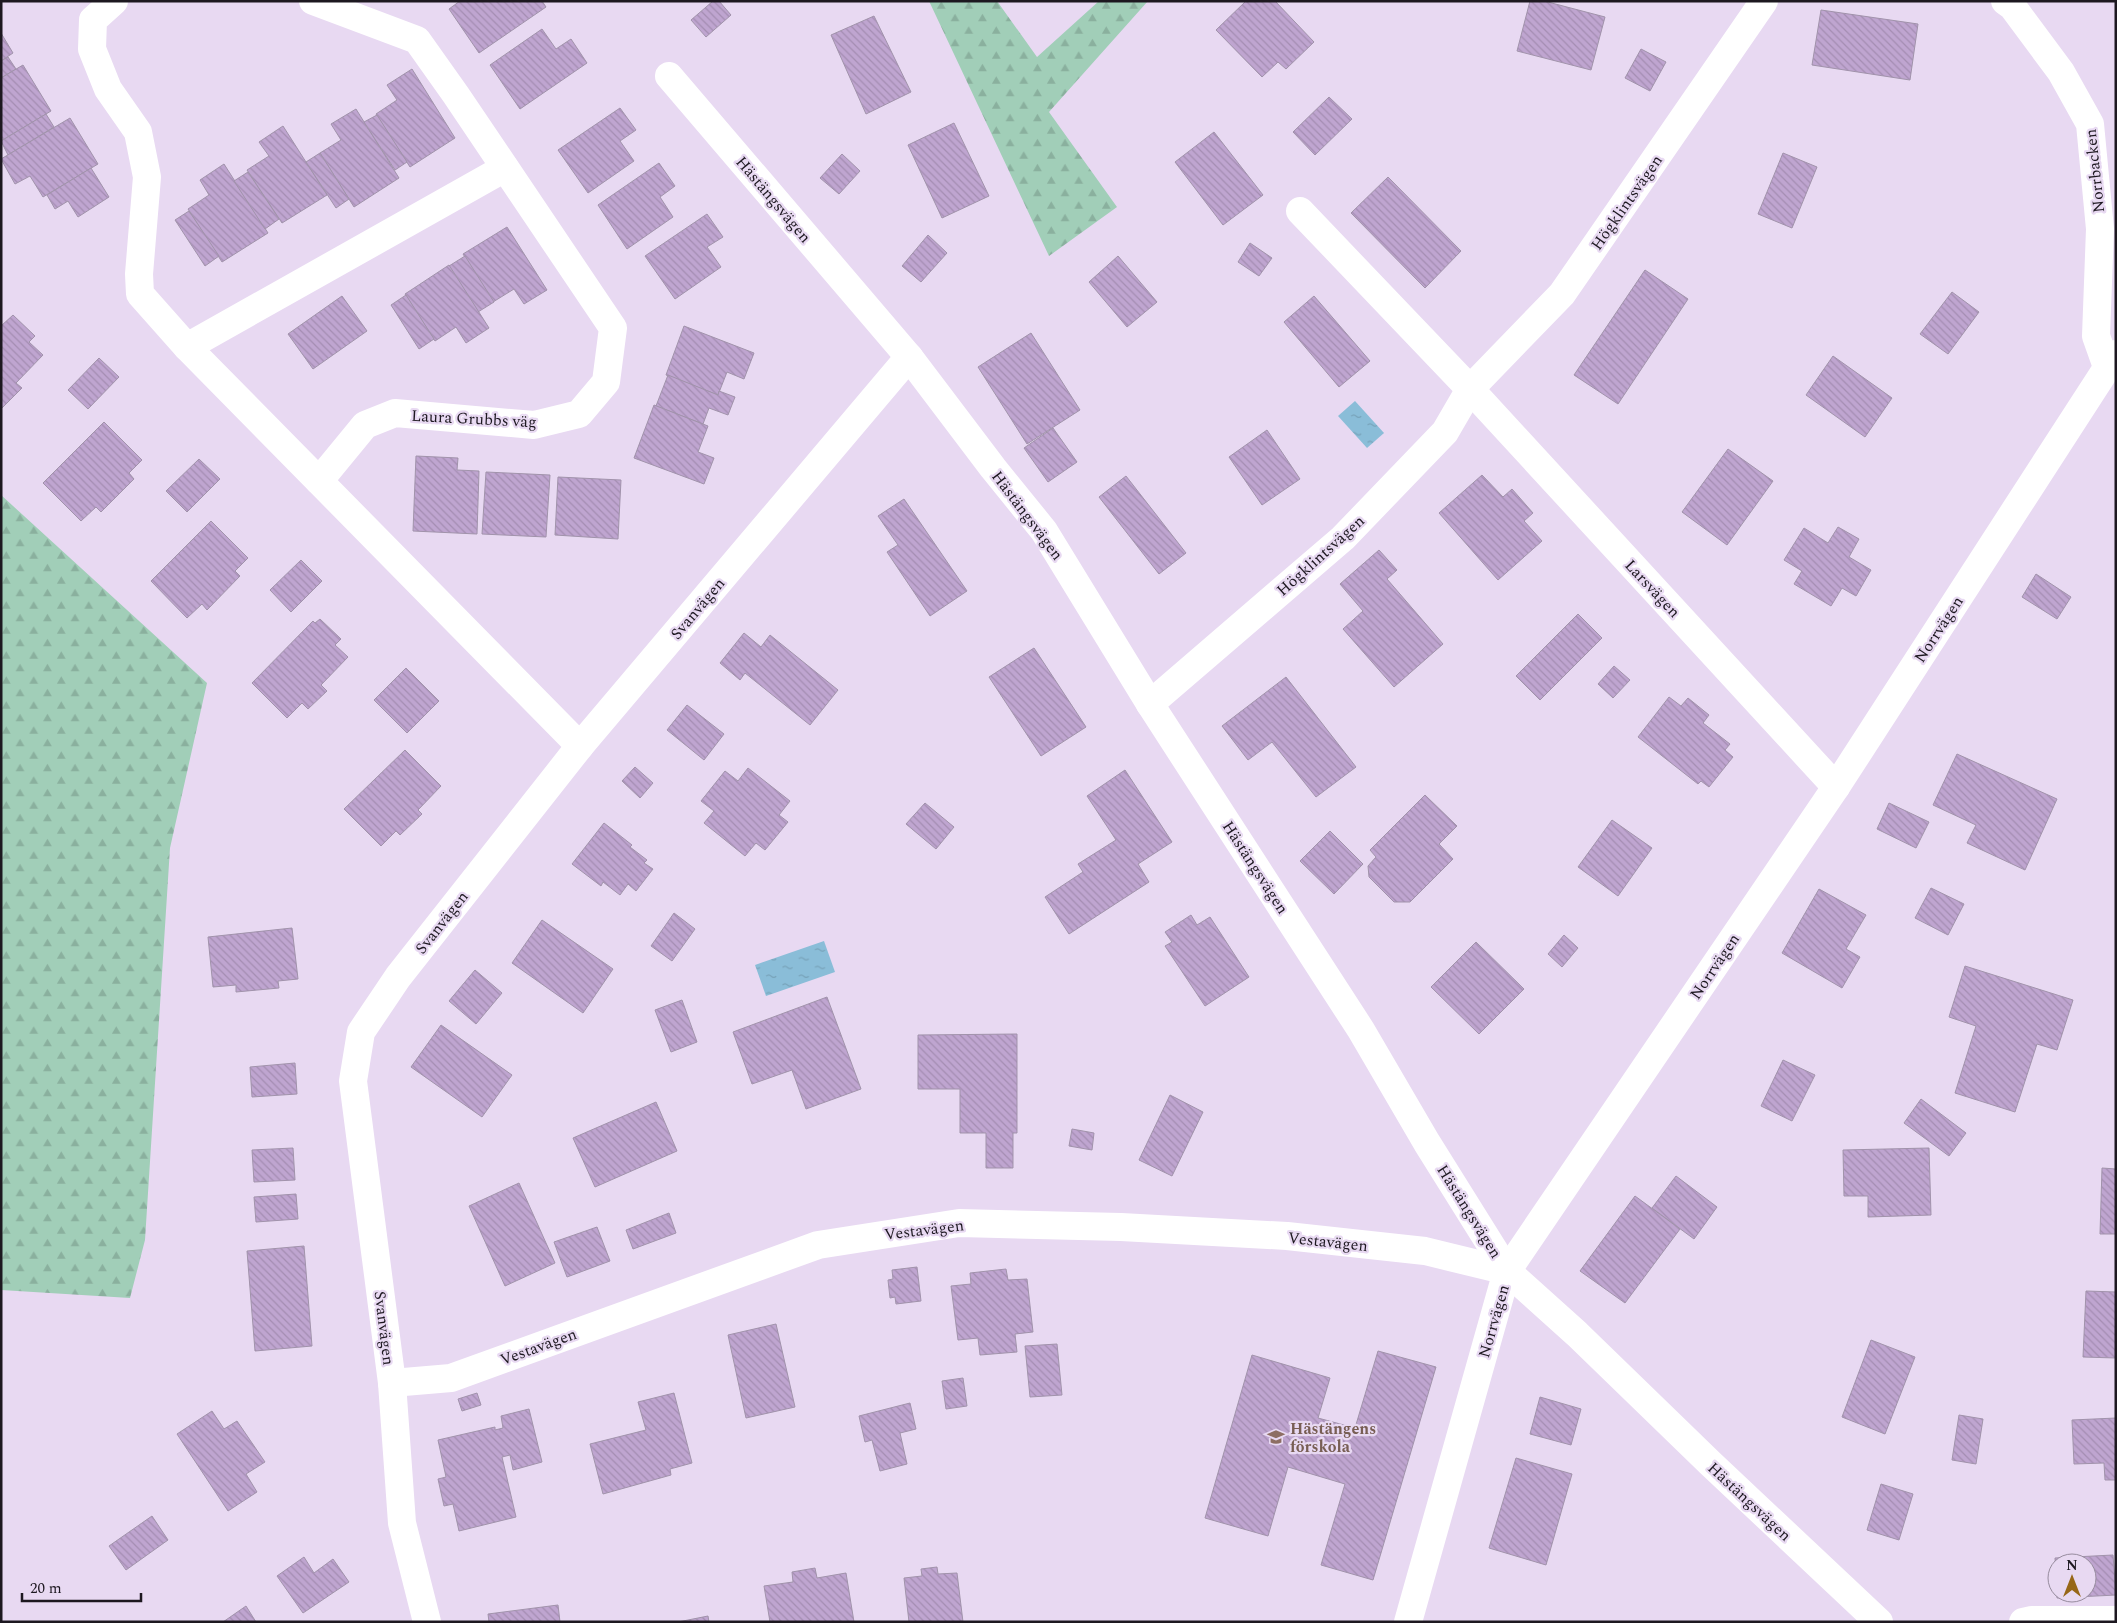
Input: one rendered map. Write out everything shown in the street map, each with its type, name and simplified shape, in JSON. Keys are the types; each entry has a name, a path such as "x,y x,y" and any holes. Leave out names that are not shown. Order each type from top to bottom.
{"street":[{"path":"114,1 93,20 92,49 108,89 138,132 147,177 140,265 140,294 187,347 580,746"},
{"name":"Laura Grubbs väg","path":"313,1 416,40 456,94 612,328 606,382 579,414 534,425 395,413 365,425 319,481"},
{"name":"Högklintsvägen","path":"1150,704 1343,538 1445,432 1470,388 1562,294 1764,1"},
{"name":"Norrbacken","path":"2005,1 2012,6 2061,72 2090,124 2100,229 2096,336 2111,360"},
{"name":"Hästängsvägen","path":"669,76 909,357 993,468 1044,531 1150,704 1361,1030 1427,1143 1507,1270 1577,1334 1710,1463 1879,1622"},
{"path":"187,347 505,168"},
{"path":"1300,211 1470,388"},
{"name":"Svanvägen","path":"427,1622 402,1523 392,1383 353,1081 362,1032 398,976 580,746 909,357"},
{"name":"Norrvägen","path":"1408,1622 1507,1270 1836,787 2111,360"},
{"name":"Larsvägen","path":"1470,388 1836,787"},
{"name":"Vestavägen","path":"392,1383 451,1378 818,1245 959,1223 1121,1227 1287,1236 1426,1251 1507,1270"},
{"path":"2023,1622 2032,1620 2116,1620"}],"green space":[{"path":"929,1 997,1 1037,57 1099,1 1148,1 1049,112 1117,207 1049,256"},
{"path":"1,495 207,683 170,848 145,1240 130,1298 1,1290"}],"water":[{"path":"1355,401 1384,433 1367,448 1338,416"},
{"path":"824,941 835,972 766,996 755,965"}],"building":[{"path":"460,1 542,1 546,7 479,53 449,9"},
{"path":"713,1 719,1 731,15 706,37 691,20"},
{"path":"1246,1 1275,1 1314,42 1286,69 1278,62 1262,77 1216,30"},
{"path":"1530,1 1544,1 1605,17 1591,70 1517,51"},
{"path":"1821,10 1918,24 1910,80 1812,65"},
{"path":"874,16 911,92 866,114 831,35"},
{"path":"542,29 556,49 571,39 587,63 520,109 490,65"},
{"path":"1,33 13,53 1,61"},
{"path":"1641,49 1666,62 1650,91 1625,78"},
{"path":"8,57 16,69 1,78 1,61"},
{"path":"23,65 51,111 1,141 1,78"},
{"path":"412,69 455,138 410,167 376,114 397,100 387,85"},
{"path":"1329,97 1352,119 1315,155 1293,132"},
{"path":"620,108 636,130 620,141 634,161 588,193 558,150"},
{"path":"356,109 399,178 354,207 320,153 341,140 331,124"},
{"path":"46,114 54,127 8,155 1,141"},
{"path":"377,115 407,162 395,170 364,122"},
{"path":"70,118 98,164 43,197 30,176 15,184 1,159"},
{"path":"954,123 989,196 942,218 908,145"},
{"path":"283,126 327,195 282,223 247,170 269,156 259,142"},
{"path":"1214,132 1263,195 1223,225 1175,162"},
{"path":"320,153 349,199 336,208 306,162"},
{"path":"1783,153 1817,167 1792,228 1758,214"},
{"path":"842,154 860,171 839,194 820,178"},
{"path":"659,163 675,186 660,197 673,217 627,249 598,205"},
{"path":"224,164 268,233 222,262 188,209 209,195 200,180"},
{"path":"91,168 109,197 78,217 68,201 55,209 47,195"},
{"path":"248,172 279,219 265,229 234,181"},
{"path":"1388,177 1461,251 1425,288 1351,213"},
{"path":"189,211 219,256 205,266 175,220"},
{"path":"707,214 723,237 707,247 721,267 675,299 645,256"},
{"path":"507,227 547,290 524,304 514,289 493,302 463,254"},
{"path":"928,235 947,253 921,282 902,266"},
{"path":"1250,243 1272,258 1259,276 1238,262"},
{"path":"465,256 494,302 478,312 449,266"},
{"path":"1118,256 1157,302 1127,327 1089,282"},
{"path":"449,265 489,328 466,343 456,327 435,341 405,294"},
{"path":"1645,270 1688,299 1618,404 1574,375"},
{"path":"1952,292 1979,312 1948,354 1920,334"},
{"path":"406,295 434,339 419,349 391,305"},
{"path":"342,296 367,331 313,369 288,334"},
{"path":"1314,296 1370,361 1339,387 1284,322"},
{"path":"13,315 35,336 29,342 43,355 16,383 22,388 1,409 1,326"},
{"path":"684,326 754,353 744,379 727,372 718,395 666,375"},
{"path":"1031,333 1080,410 1027,444 978,367"},
{"path":"1833,356 1892,398 1865,437 1806,395"},
{"path":"99,358 119,377 88,409 68,390"},
{"path":"668,375 718,395 719,391 735,397 728,415 709,408 703,424 656,406"},
{"path":"654,405 708,426 698,452 714,458 704,484 634,458"},
{"path":"104,422 142,460 129,473 134,479 101,512 96,507 81,521 43,483"},
{"path":"1053,428 1077,462 1048,482 1024,448"},
{"path":"1267,430 1300,479 1262,505 1229,457"},
{"path":"1728,449 1773,481 1727,545 1682,512"},
{"path":"416,456 458,458 457,470 479,471 477,534 413,531"},
{"path":"199,459 220,479 187,512 166,491"},
{"path":"486,472 550,475 546,537 482,534"},
{"path":"1482,475 1503,497 1512,489 1533,513 1524,521 1542,541 1498,580 1439,513"},
{"path":"1126,476 1186,553 1159,574 1099,497"},
{"path":"558,477 621,480 618,539 555,535"},
{"path":"904,499 967,591 930,616 887,552 898,545 878,516"},
{"path":"211,521 248,558 235,571 240,576 207,610 202,604 187,618 151,581"},
{"path":"1838,527 1859,539 1849,557 1871,570 1856,596 1842,588 1831,606 1794,584 1802,571 1784,560 1804,528 1828,543"},
{"path":"1379,550 1397,570 1387,579 1443,644 1394,687 1343,629 1363,611 1340,584"},
{"path":"301,560 322,581 291,612 270,590"},
{"path":"2036,574 2071,597 2057,619 2022,597"},
{"path":"1578,614 1602,638 1540,700 1516,676"},
{"path":"320,619 341,639 335,645 348,657 321,685 327,691 308,709 302,703 287,718 252,683 313,621 315,623"},
{"path":"744,633 761,647 770,635 838,690 810,725 745,673 740,680 720,663"},
{"path":"1034,648 1086,727 1041,756 989,677"},
{"path":"1614,666 1630,680 1613,698 1598,684"},
{"path":"406,668 439,701 407,733 374,700"},
{"path":"1286,677 1356,767 1316,797 1272,742 1248,760 1222,726"},
{"path":"1669,697 1681,706 1688,698 1709,715 1703,723 1730,744 1725,750 1733,757 1709,787 1701,781 1698,784 1638,737"},
{"path":"687,705 724,734 704,760 667,730"},
{"path":"405,750 441,786 418,810 422,814 400,835 396,831 381,846 344,809"},
{"path":"1957,754 2057,799 2025,870 1967,843 1976,825 1933,805"},
{"path":"635,767 653,783 640,798 622,781"},
{"path":"748,768 790,801 779,815 788,822 765,850 756,843 745,856 704,823 714,811 701,801 725,771 738,781"},
{"path":"1125,770 1172,842 1138,864 1149,882 1069,934 1045,897 1083,872 1078,864 1116,840 1087,796"},
{"path":"1425,795 1457,826 1439,844 1453,859 1410,902 1394,902 1369,877 1368,866 1376,857 1370,850"},
{"path":"925,803 954,827 936,849 906,824"},
{"path":"1889,803 1929,822 1916,848 1877,829"},
{"path":"1612,820 1652,848 1618,896 1578,867"},
{"path":"604,823 632,845 630,847 647,860 644,863 653,869 636,891 628,884 620,895 603,882 601,886 572,864"},
{"path":"1330,831 1363,864 1334,894 1300,861"},
{"path":"1931,888 1964,904 1948,935 1915,918"},
{"path":"1819,889 1866,915 1846,949 1860,957 1842,988 1782,953"},
{"path":"674,913 695,929 672,961 651,946"},
{"path":"1191,915 1197,925 1210,917 1249,977 1205,1006 1165,946 1172,942 1165,932"},
{"path":"542,920 613,969 583,1013 512,963"},
{"path":"292,928 298,979 278,981 279,988 236,992 236,985 213,987 208,937"},
{"path":"1564,935 1578,948 1562,967 1548,954"},
{"path":"1476,942 1524,989 1479,1034 1431,987"},
{"path":"1965,966 2073,1000 2057,1050 2037,1044 2015,1112 1955,1093 1976,1026 1949,1017"},
{"path":"475,970 502,993 476,1024 449,1001"},
{"path":"827,997 861,1089 806,1109 792,1070 752,1084 733,1032"},
{"path":"682,1000 697,1042 671,1052 655,1010"},
{"path":"441,1025 512,1075 482,1117 411,1067"},
{"path":"1017,1034 1017,1133 1013,1133 1013,1168 986,1168 986,1133 960,1133 960,1089 918,1089 918,1035"},
{"path":"1783,1060 1815,1075 1792,1121 1761,1106"},
{"path":"295,1063 297,1094 252,1097 250,1067"},
{"path":"1170,1095 1203,1112 1172,1176 1139,1160"},
{"path":"1921,1099 1966,1133 1949,1156 1904,1123"},
{"path":"656,1102 677,1151 595,1187 573,1138"},
{"path":"1072,1129 1094,1133 1092,1150 1069,1146"},
{"path":"293,1148 295,1180 254,1182 252,1150"},
{"path":"1929,1148 1931,1215 1868,1217 1868,1196 1844,1196 1843,1150"},
{"path":"2102,1168 2116,1169 2116,1234 2100,1234"},
{"path":"1676,1176 1717,1207 1694,1239 1652,1208"},
{"path":"519,1183 555,1263 505,1286 469,1206"},
{"path":"296,1194 298,1219 256,1222 254,1197"},
{"path":"1635,1196 1680,1229 1625,1303 1580,1271"},
{"path":"669,1213 676,1233 633,1249 626,1230"},
{"path":"597,1227 610,1261 567,1277 554,1242"},
{"path":"304,1246 312,1346 255,1351 247,1251"},
{"path":"917,1267 921,1301 896,1304 895,1297 890,1298 888,1280 893,1279 892,1270"},
{"path":"1006,1269 1008,1280 1027,1279 1033,1332 1015,1334 1017,1352 980,1355 978,1338 958,1340 951,1286 971,1284 970,1273"},
{"path":"2086,1291 2116,1292 2116,1358 2083,1357"},
{"path":"776,1324 795,1407 746,1418 728,1335"},
{"path":"1871,1340 1915,1357 1885,1434 1842,1417"},
{"path":"1057,1344 1062,1395 1030,1397 1025,1346"},
{"path":"1378,1351 1436,1367 1373,1580 1321,1565 1345,1484 1288,1467 1268,1536 1205,1518 1252,1355 1330,1378 1318,1418 1355,1428"},
{"path":"963,1378 967,1406 946,1409 942,1381"},
{"path":"477,1393 481,1405 462,1411 458,1399"},
{"path":"674,1393 692,1463 670,1469 671,1475 603,1494 590,1444 646,1430 638,1402"},
{"path":"1540,1397 1581,1409 1571,1445 1530,1434"},
{"path":"910,1403 916,1429 900,1433 907,1464 880,1471 872,1440 865,1442 859,1416"},
{"path":"529,1409 542,1462 513,1470 510,1455 502,1457 516,1517 459,1531 453,1504 444,1506 438,1479 446,1477 438,1440 495,1427 495,1430 503,1428 501,1416"},
{"path":"212,1411 224,1429 237,1421 265,1462 246,1474 257,1492 228,1511 177,1434"},
{"path":"1959,1415 1983,1419 1976,1464 1952,1460"},
{"path":"2116,1418 2116,1480 2105,1480 2104,1463 2074,1464 2072,1420"},
{"path":"1516,1458 1572,1474 1546,1565 1489,1548"},
{"path":"1881,1484 1913,1494 1899,1540 1867,1530"},
{"path":"152,1516 168,1540 126,1570 109,1546"},
{"path":"2113,1555 2116,1595 2097,1596 2097,1556"},
{"path":"304,1557 314,1573 333,1559 349,1582 303,1613 277,1576"},
{"path":"937,1567 938,1574 957,1573 963,1622 909,1622 904,1578 922,1576 921,1569"},
{"path":"815,1568 817,1578 846,1573 854,1622 770,1622 764,1586 793,1582 792,1572"},
{"path":"558,1605 560,1622 489,1622 488,1614"},
{"path":"246,1606 256,1622 223,1622"},
{"path":"708,1616 709,1622 678,1622"}],"place":[{"name":"Hästängens förskola","path":"1276,1437"}]}
